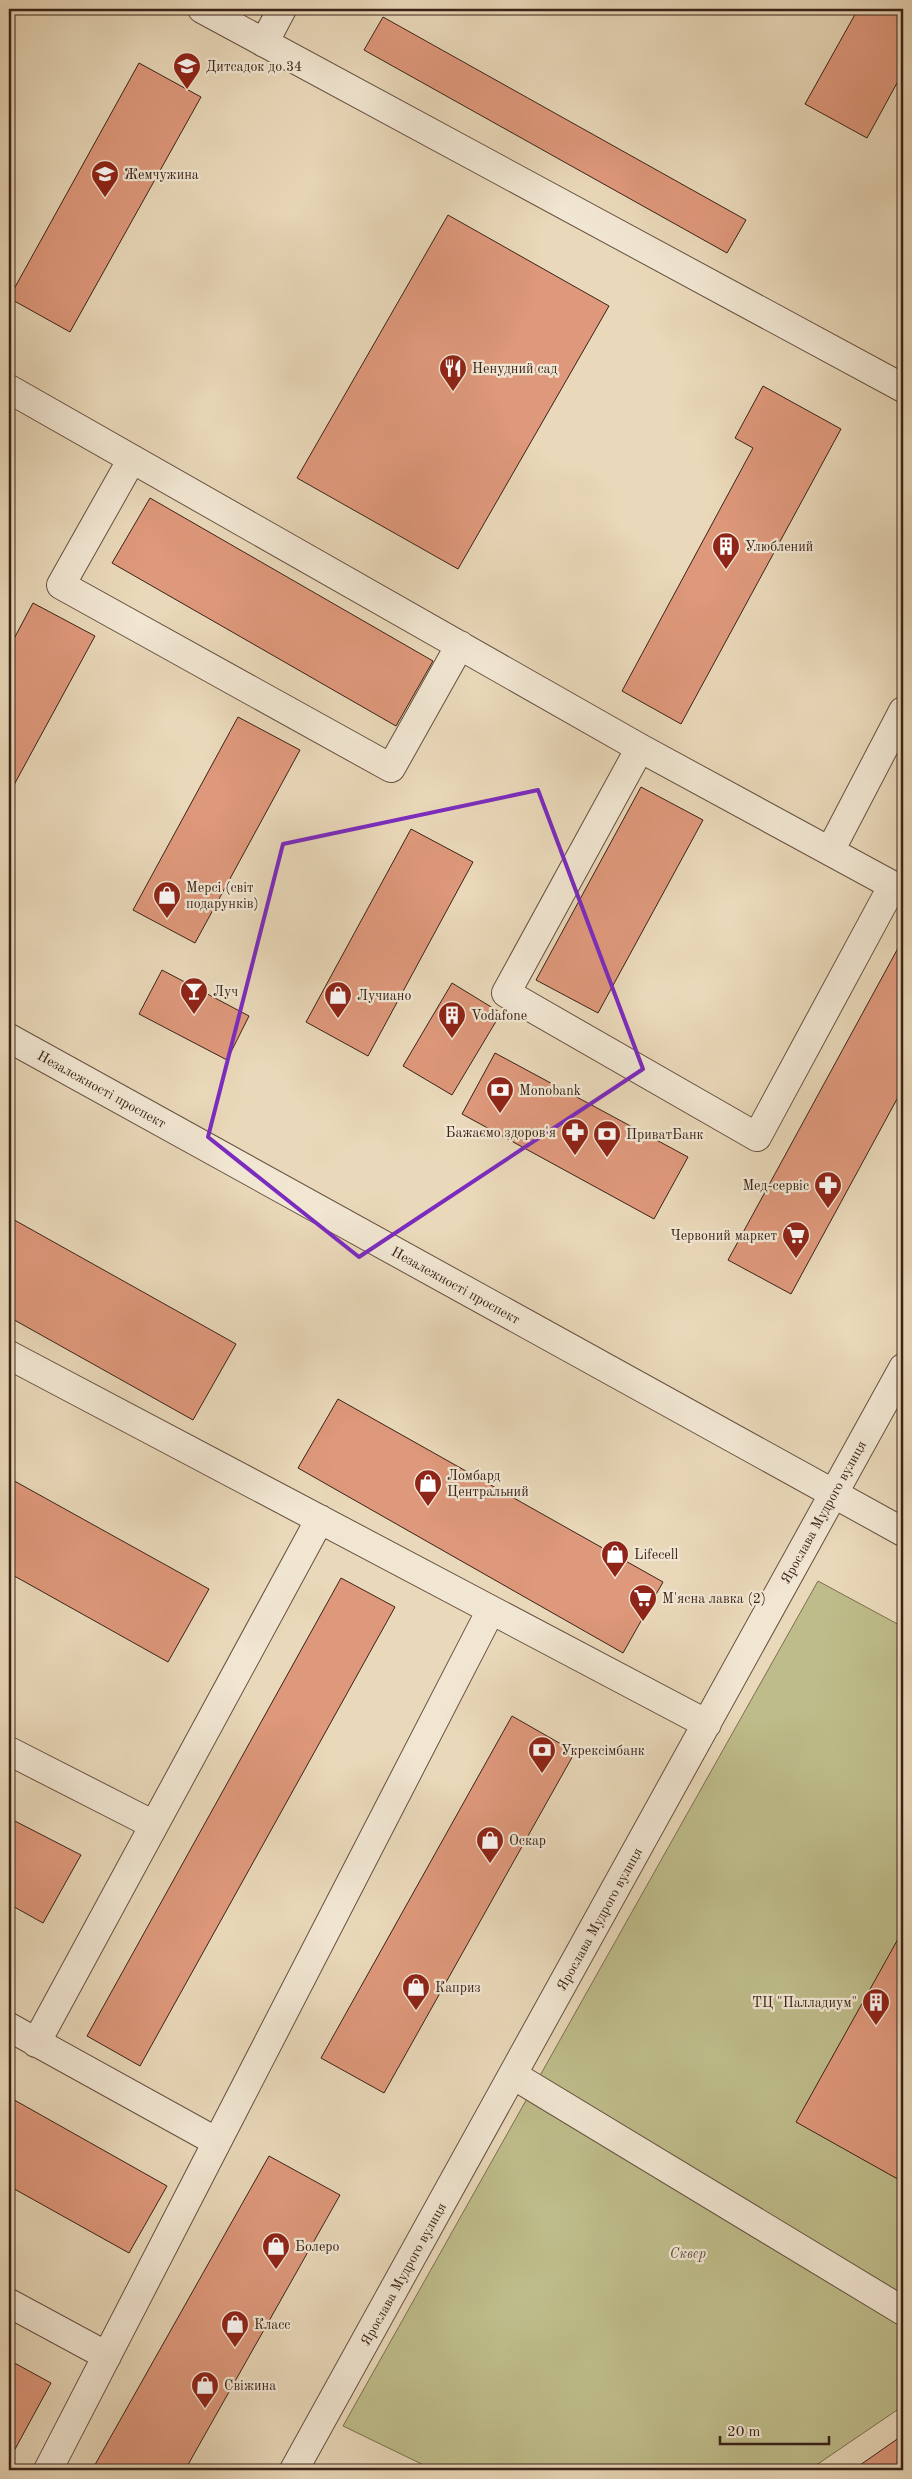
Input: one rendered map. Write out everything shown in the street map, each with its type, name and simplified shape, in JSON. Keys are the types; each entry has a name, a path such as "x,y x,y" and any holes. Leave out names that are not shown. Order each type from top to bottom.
{"street":[{"path":"202,9 903,388"},
{"path":"264,42 282,9"},
{"path":"9,389 640,748 898,888 758,1137 506,993 640,748"},
{"path":"132,459 61,585 390,768 460,645"},
{"path":"830,851 903,711"},
{"name":"Незалежності проспект","path":"9,1038 903,1532"},
{"path":"9,1355 706,1724"},
{"name":"Ярослава Мудрого вулиця","path":"294,2470 903,1368"},
{"path":"36,2042 320,1519"},
{"path":"48,2470 491,1610"},
{"path":"9,1751 154,1825"},
{"path":"9,2027 217,2142"},
{"path":"513,2075 903,2311"},
{"path":"9,2304 107,2356"}],"highlighted area":[{"path":"538,790 643,1069 359,1257 208,1137 283,844"}],"green space":[{"name":"Сквер","path":"818,1581 903,1627 903,2406 809,2470 434,2470 343,2426"}],"building":[{"path":"858,9 903,9 903,72 867,138 805,104"},
{"path":"383,17 746,220 727,253 364,50"},
{"name":"Жемчужина","path":"139,63 201,97 70,332 9,298"},
{"name":"Ненудний сад","path":"448,215 609,306 458,569 297,478"},
{"name":"Улюблений","path":"763,386 841,429 681,724 622,691 753,448 735,438"},
{"path":"150,498 433,661 396,726 112,563"},
{"path":"33,603 95,636 9,794 9,648"},
{"path":"238,717 300,750 195,943 133,910"},
{"path":"641,787 703,820 598,1013 536,980"},
{"path":"411,829 473,862 368,1056 306,1022"},
{"path":"903,939 903,1088 791,1294 728,1260"},
{"name":"Луч","path":"162,970 249,1016 227,1060 139,1014"},
{"name":"Vodafone","path":"452,983 501,1013 452,1095 403,1066"},
{"path":"495,1053 688,1157 654,1219 462,1114"},
{"path":"9,1217 236,1344 193,1420 9,1317"},
{"path":"338,1399 663,1582 623,1653 298,1468"},
{"path":"9,1478 209,1589 168,1662 9,1573"},
{"path":"341,1578 395,1607 140,2066 87,2036"},
{"path":"512,1716 575,1752 384,2093 321,2058"},
{"path":"9,1818 81,1855 43,1923 9,1904"},
{"name":"ТЦ \"Палладиум\"","path":"903,1930 903,2182 796,2122"},
{"path":"9,2097 167,2186 129,2253 9,2186"},
{"path":"269,2156 340,2195 185,2470 92,2470"},
{"path":"9,2360 51,2383 14,2451 9,2448"},
{"path":"903,2435 903,2470 853,2470"}],"place":[{"name":"Дитсадок до 34","path":"187,90"},
{"name":"Жемчужина","path":"105,198"},
{"name":"Ненудний сад","path":"453,392"},
{"name":"Улюблений","path":"726,570"},
{"name":"Мерсі (світ подарунків)","path":"167,919"},
{"name":"Луч","path":"194,1015"},
{"name":"Лучиано","path":"338,1019"},
{"name":"Vodafone","path":"452,1039"},
{"name":"Monobank","path":"500,1114"},
{"name":"Бажаємо здоров'я","path":"575,1156"},
{"name":"ПриватБанк","path":"607,1158"},
{"name":"Мед-сервіс","path":"828,1209"},
{"name":"Червоний маркет","path":"796,1259"},
{"name":"Ломбард Центральний","path":"428,1507"},
{"name":"Lifecell","path":"615,1578"},
{"name":"М'ясна лавка (2)","path":"643,1622"},
{"name":"Укрексімбанк","path":"542,1774"},
{"name":"Оскар","path":"490,1864"},
{"name":"Каприз","path":"416,2011"},
{"name":"ТЦ \"Палладиум\"","path":"876,2026"},
{"name":"Болеро","path":"276,2270"},
{"name":"Класс","path":"235,2348"},
{"name":"Свіжина","path":"205,2409"}]}
